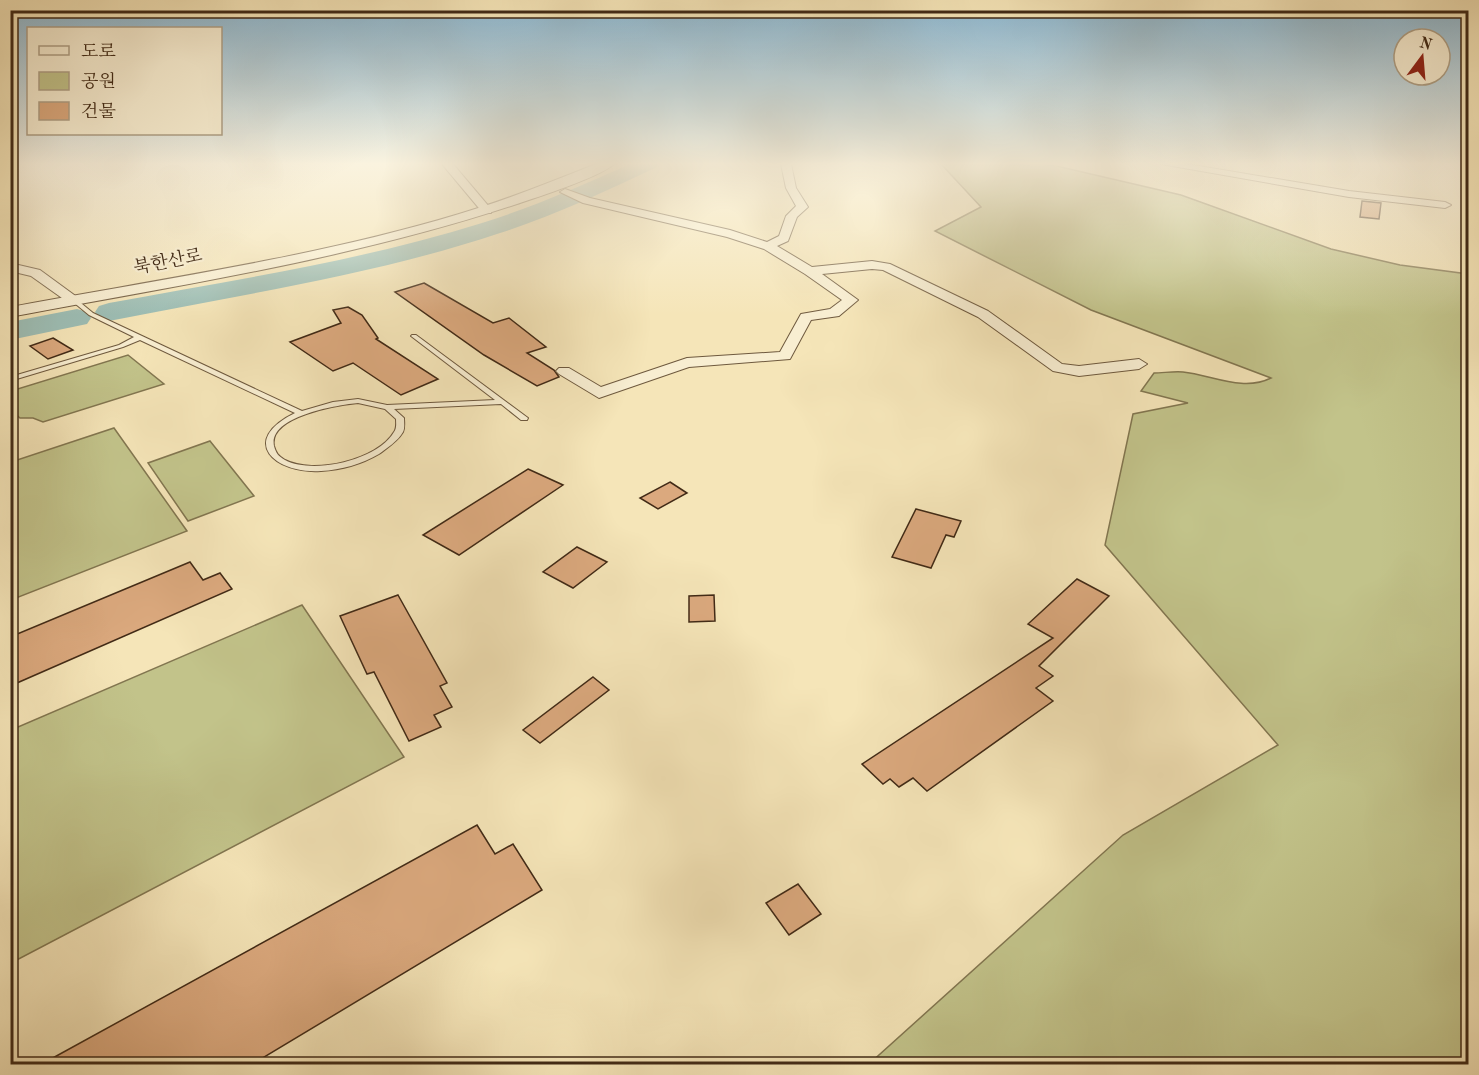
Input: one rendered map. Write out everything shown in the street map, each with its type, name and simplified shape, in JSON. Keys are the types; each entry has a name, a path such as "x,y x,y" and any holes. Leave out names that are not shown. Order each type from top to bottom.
{"street":[{"name":"북한산로","path":"10,312 382,240 476,214"},
{"path":"564,371 598,393 687,363 785,356 806,316 834,313 851,300 810,271 768,246 730,234 644,214"},
{"path":"768,246 784,238 794,214"},
{"path":"810,271 872,265 886,267 983,315 1058,369 1078,371 1139,364"},
{"path":"10,267 35,273 74,300"}],"lane":[{"path":"74,300 91,314 300,413"},
{"path":"414,336 524,418"},
{"path":"10,379 121,346 140,337"},
{"path":"388,406 397,413 401,422 400,431 393,441 365,459 322,469 301,468 284,463 273,455 270,445 273,434 284,423 300,413 340,402 374,402 388,406 503,402"}],"green space":[{"path":"967,214 1234,214 1331,249 1400,265 1468,274 1468,1064 869,1064 1123,835 1278,745 1105,545 1133,414 1188,403 1141,391 1154,373 1183,372 1238,383 1260,382 1271,378 1091,310 935,231"},
{"path":"128,355 164,384 43,422 33,418 20,418 11,410 11,391"},
{"path":"114,428 187,531 11,600 11,462"},
{"path":"210,441 254,496 188,521 148,463"},
{"path":"302,605 404,757 11,963 11,730"}],"building":[{"path":"1360,214 1380,214 1379,219 1360,217"},
{"path":"424,283 493,323 509,318 546,347 527,353 554,370 559,377 537,386 484,355 395,292"},
{"path":"348,307 362,315 378,338 376,339 438,379 401,395 353,363 333,371 290,342 341,323 333,310"},
{"path":"53,338 73,350 48,359 30,346"},
{"path":"528,469 563,485 459,555 423,535"},
{"path":"670,482 687,493 658,509 640,498"},
{"path":"916,509 961,521 954,537 946,535 931,568 892,557"},
{"path":"577,547 607,562 573,588 543,572"},
{"path":"190,562 203,580 220,573 232,589 10,686 10,637"},
{"path":"1077,579 1109,596 1039,666 1053,676 1036,688 1053,701 927,791 913,778 899,787 890,779 883,784 862,764 1053,638 1028,624"},
{"path":"398,595 447,683 440,686 452,707 434,715 441,727 409,741 374,672 367,674 340,616"},
{"path":"714,595 715,621 689,622 689,596"},
{"path":"593,677 609,690 540,743 523,730"},
{"path":"477,825 495,854 513,844 542,890 251,1065 40,1065"},
{"path":"798,884 821,914 789,935 766,903"}],"waterway":[{"path":"109,312 421,248 532,214"},
{"path":"10,331 77,318"}]}
